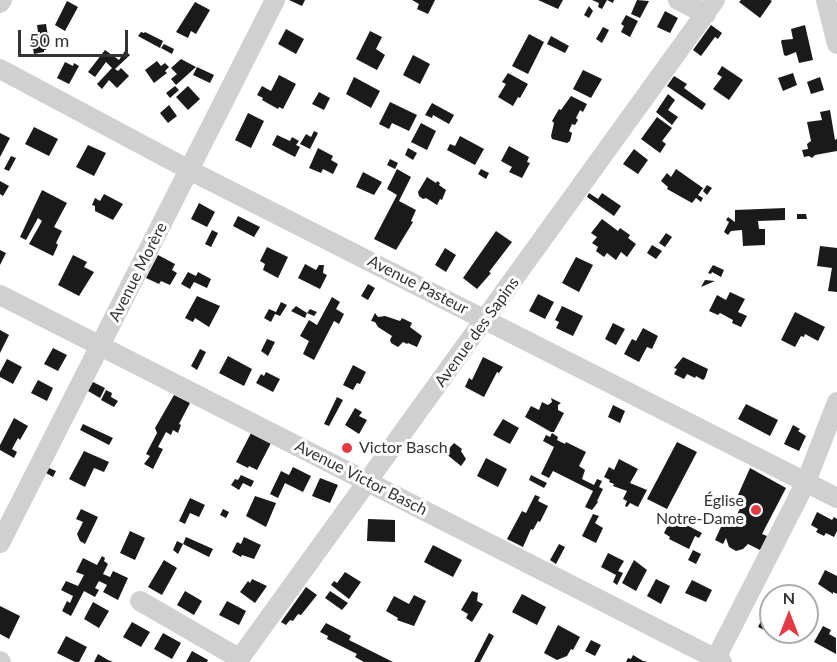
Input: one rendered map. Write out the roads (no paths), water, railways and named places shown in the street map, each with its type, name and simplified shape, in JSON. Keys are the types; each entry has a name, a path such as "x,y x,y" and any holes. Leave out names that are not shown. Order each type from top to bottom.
{"street":[{"name":"Avenue Morère","path":"0,543 275,0"},
{"path":"678,0 710,7"},
{"path":"826,0 837,44"},
{"name":"Avenue des Sapins","path":"238,660 710,7"},
{"name":"Avenue Pasteur","path":"0,69 190,170 837,498"},
{"name":"Avenue Victor Basch","path":"0,295 717,661"},
{"path":"717,661 806,482 837,402"},
{"path":"140,601 238,660"}],"place":[{"name":"Victor Basch","path":"347,448"},
{"name":"Église Notre-Dame","path":"756,510"}]}
